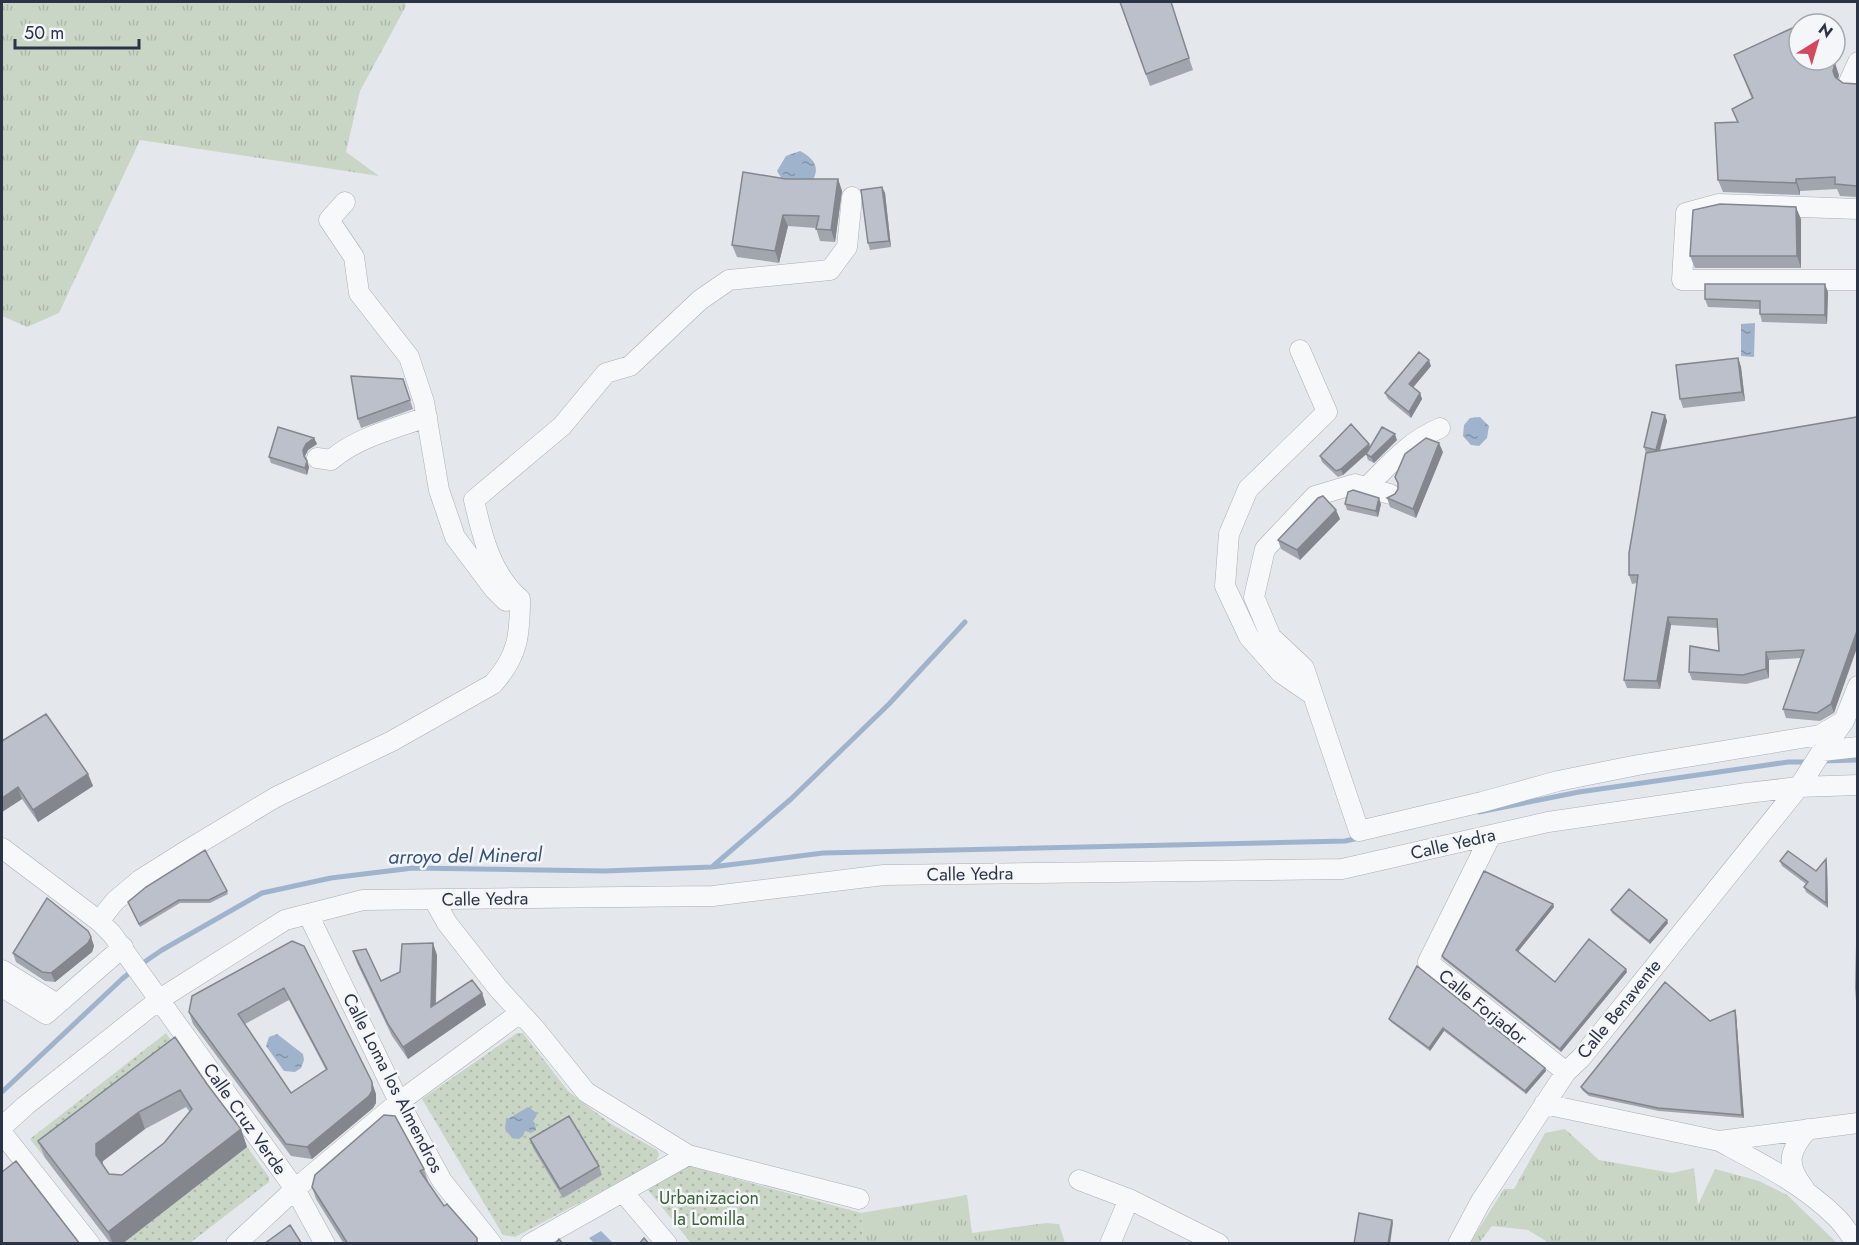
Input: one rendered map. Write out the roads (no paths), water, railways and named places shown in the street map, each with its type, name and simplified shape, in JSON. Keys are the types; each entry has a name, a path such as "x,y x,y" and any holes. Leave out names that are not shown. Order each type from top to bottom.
{"street":[{"path":"1849,82 1857,62"},
{"path":"99,921 115,901 140,880 186,851 276,797 392,741 492,684 504,671 520,636 520,599 508,589 485,546 474,500 562,426 606,373 630,366 700,300 729,280 830,270 847,247 852,197"},
{"path":"345,202 329,220 354,257 359,293 409,357 424,402 439,490 455,537 494,589 520,616"},
{"path":"1857,208 1719,204 1686,213 1682,280 1857,280"},
{"path":"1300,350 1327,412 1248,489 1229,534 1225,586 1250,637 1281,673 1312,695"},
{"path":"317,458 331,460 339,452 427,417"},
{"path":"1367,488 1407,446 1421,436 1440,428"},
{"path":"1390,494 1355,484 1315,496 1265,549 1254,597 1271,637 1304,668 1359,831 1570,779 1638,765 1820,735 1844,721"},
{"name":"Calle Benavente","path":"1458,1244 1481,1201 1566,1072 1581,1058 1799,787 1844,721 1857,686"},
{"path":"1822,751 1857,747"},
{"name":"Calle Yedra","path":"2,1127 25,1106 160,999 285,920 363,900 713,896 884,874 1342,869 1548,822 1799,787 1857,785"},
{"name":"Calle Forjador","path":"1491,835 1428,962 1566,1072"},
{"name":"Calle Cruz Verde","path":"2,848 99,921 123,947 295,1190 325,1244"},
{"path":"434,900 447,923 586,1092 688,1155 860,1199"},
{"name":"Calle Loma los Almendros","path":"309,914 399,1102 442,1181 492,1244"},
{"path":"51,1009 123,947"},
{"path":"2,970 51,1009"},
{"path":"2,987 51,1009"},
{"path":"236,1244 295,1190 399,1102 520,1013"},
{"path":"1544,1104 1719,1141 1785,1171"},
{"path":"1719,1141 1857,1123"},
{"path":"1785,1171 1797,1142 1808,1129"},
{"path":"2,1133 90,1244"},
{"path":"1773,1134 1768,1146 1770,1157 1838,1219 1857,1244"},
{"path":"530,1244 688,1155"},
{"path":"1079,1180 1129,1199 1219,1244"},
{"path":"624,1192 667,1244"},
{"path":"1110,1244 1129,1199"}],"water":[{"path":"800,151 813,162 815,175 809,186 787,187 777,171 786,156"},
{"path":"1755,323 1754,357 1741,356 1741,324"},
{"path":"1480,417 1489,426 1487,438 1479,446 1471,445 1463,436 1464,425 1470,418"},
{"path":"277,1034 303,1054 304,1060 301,1068 295,1072 284,1071 266,1046 269,1037"},
{"path":"528,1107 537,1113 533,1121 536,1130 531,1133 525,1131 519,1139 512,1138 505,1129 506,1120"},
{"path":"601,1231 613,1243 594,1243 589,1238"}],"waterway":[{"path":"713,866 791,799 889,704 965,622"},
{"path":"1820,761 1858,760"},
{"path":"1479,812 1579,792 1788,762 1811,762"},
{"path":"140,965 262,893 331,878 413,868 604,871 712,867 823,853 1345,841 1359,838"},
{"name":"arroyo del Mineral","path":"2,1092 133,970"}],"park label":[{"name":"Urbanizacion la Lomilla","path":"709,1208"}]}
